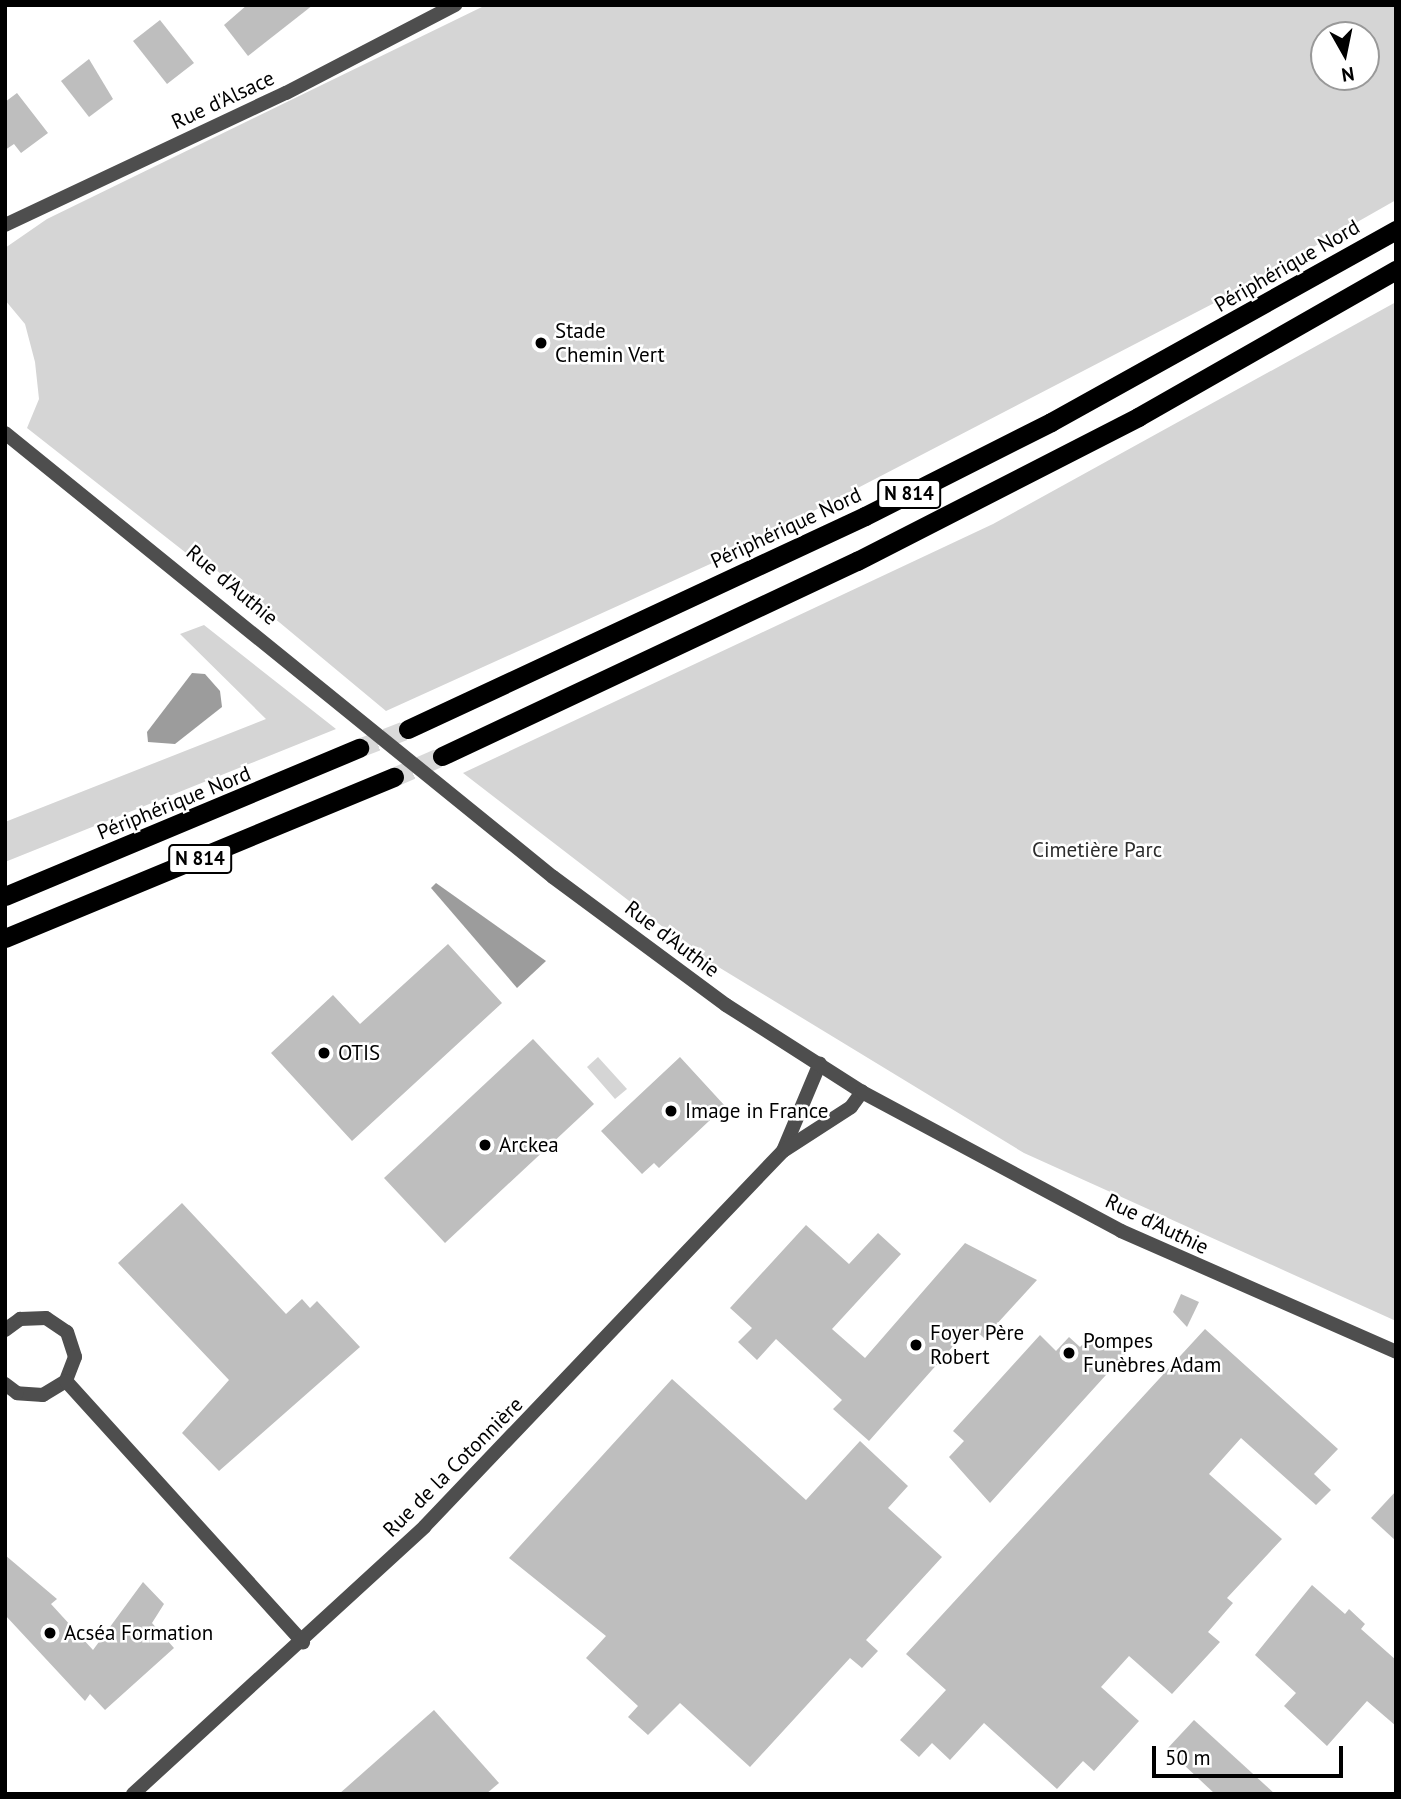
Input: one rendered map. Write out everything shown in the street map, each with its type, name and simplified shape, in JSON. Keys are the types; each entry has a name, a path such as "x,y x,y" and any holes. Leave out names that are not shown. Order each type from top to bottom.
{"highway":[{"name":"Périphérique Nord","path":"408,729 878,510 1075,409 1396,230"},
{"name":"N 814","path":"442,756 858,561 1138,417 1396,270"},
{"name":"Périphérique Nord","path":"5,896 359,748"},
{"name":"N 814","path":"5,938 394,777"}],"street":[{"name":"Rue d'Alsace","path":"5,225 286,93 455,5"},
{"name":"Rue d'Authie","path":"5,433 477,815 726,1005 862,1091 1121,1231 1396,1352"},
{"name":"Rue de la Cotonnière","path":"783,1151 820,1063"},
{"name":"Rue de la Cotonnière","path":"133,1794 303,1642 558,1393 783,1151 851,1107 862,1091"},
{"path":"5,1329 33,1316 57,1324 75,1357 66,1381 30,1396 5,1384"},
{"path":"66,1381 303,1642"}],"green space":[{"name":"Stade Chemin Vert","path":"486,5 1396,5 1396,200 1220,300 719,560 386,711 209,564 204,567 27,428 39,399 35,362 25,324 5,300 5,248 47,219"},
{"name":"Cimetière Parc","path":"1396,302 1396,1321 1024,1153 702,957 463,773 993,524"},
{"path":"204,625 336,729 5,862 5,822 266,719 180,634"},
{"path":"598,1057 627,1089 615,1099 587,1067"}],"shaded area":[{"path":"192,673 205,674 220,691 222,707 175,744 148,742 147,732"},
{"path":"436,883 546,961 517,988 431,888"}],"building":[{"path":"247,5 313,5 248,56 224,25"},
{"path":"160,20 194,63 167,84 133,41"},
{"path":"89,59 113,99 89,117 61,81"},
{"path":"17,93 48,133 21,153 14,144 5,150 5,102"},
{"path":"448,944 502,1003 352,1141 271,1053 333,995 360,1024"},
{"name":"Arckea","path":"533,1039 594,1104 445,1243 384,1178"},
{"name":"Image in France","path":"680,1057 725,1106 659,1168 654,1163 642,1174 601,1131"},
{"path":"182,1203 286,1314 302,1299 310,1308 317,1301 360,1347 219,1471 182,1433 229,1380 118,1263"},
{"path":"806,1225 849,1264 878,1233 901,1254 832,1329 865,1358 965,1243 1037,1280 984,1338 971,1326 869,1441 833,1409 842,1400 776,1339 757,1360 738,1342 752,1328 730,1308"},
{"path":"1181,1294 1199,1302 1187,1327 1173,1312"},
{"path":"1205,1329 1338,1449 1314,1474 1331,1490 1316,1505 1241,1438 1209,1474 1282,1539 1227,1598 1233,1603 1208,1632 1220,1642 1172,1694 1129,1656 1101,1687 1139,1721 1094,1771 1083,1761 1057,1789 984,1723 950,1760 932,1743 919,1757 900,1740 946,1690 906,1654"},
{"path":"1040,1335 1056,1351 1069,1337 1080,1347 1091,1336 1104,1348 1111,1341 1125,1354 990,1503 949,1457 964,1441 953,1431"},
{"path":"672,1379 806,1500 860,1441 908,1486 888,1508 942,1557 866,1640 878,1651 862,1668 850,1658 750,1767 680,1703 648,1735 628,1717 638,1706 586,1658 606,1636 509,1558"},
{"path":"1396,1491 1396,1541 1371,1518"},
{"name":"Acséa Formation","path":"5,1555 57,1599 51,1604 93,1650 143,1582 164,1604 152,1623 174,1648 105,1710 90,1694 85,1701 5,1615"},
{"path":"1312,1585 1345,1614 1349,1609 1365,1624 1361,1629 1396,1660 1396,1726 1367,1701 1327,1746 1284,1706 1296,1693 1255,1655"},
{"path":"434,1710 499,1783 486,1794 339,1794"},
{"path":"1194,1720 1275,1794 1215,1794 1167,1749"}],"tunnel":[{"path":"359,748 408,729"},
{"path":"394,777 442,756"}],"place":[{"name":"Stade Chemin Vert","path":"541,343"},
{"name":"OTIS","path":"324,1053"},
{"name":"Image in France","path":"671,1111"},
{"name":"Arckea","path":"485,1145"},
{"name":"Foyer Père Robert","path":"916,1345"},
{"name":"Pompes Funèbres Adam","path":"1069,1353"},
{"name":"Acséa Formation","path":"50,1633"}]}
